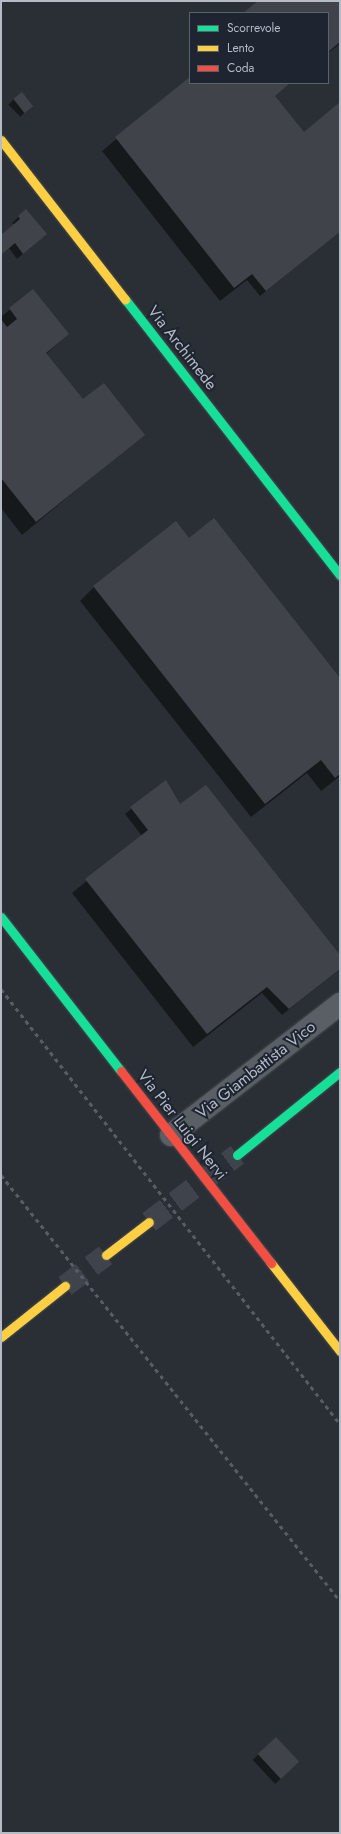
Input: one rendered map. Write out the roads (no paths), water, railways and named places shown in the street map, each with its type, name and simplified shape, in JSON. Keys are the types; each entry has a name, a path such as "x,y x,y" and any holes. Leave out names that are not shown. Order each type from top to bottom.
{"street":[{"name":"Via Archimede","path":"1,140 340,575"},
{"name":"Via Pier Luigi Nervi","path":"1,917 340,1351"},
{"name":"Via Giambattista Vico","path":"172,1135 340,1004"},
{"path":"237,1155 340,1072"},
{"path":"106,1255 149,1222"},
{"path":"1,1337 65,1286"}],"tunnel":[{"path":"149,1222 237,1155"},
{"path":"65,1286 106,1255"}],"railway":[{"path":"1,989 340,1424"},
{"path":"1,1175 340,1601"}]}
